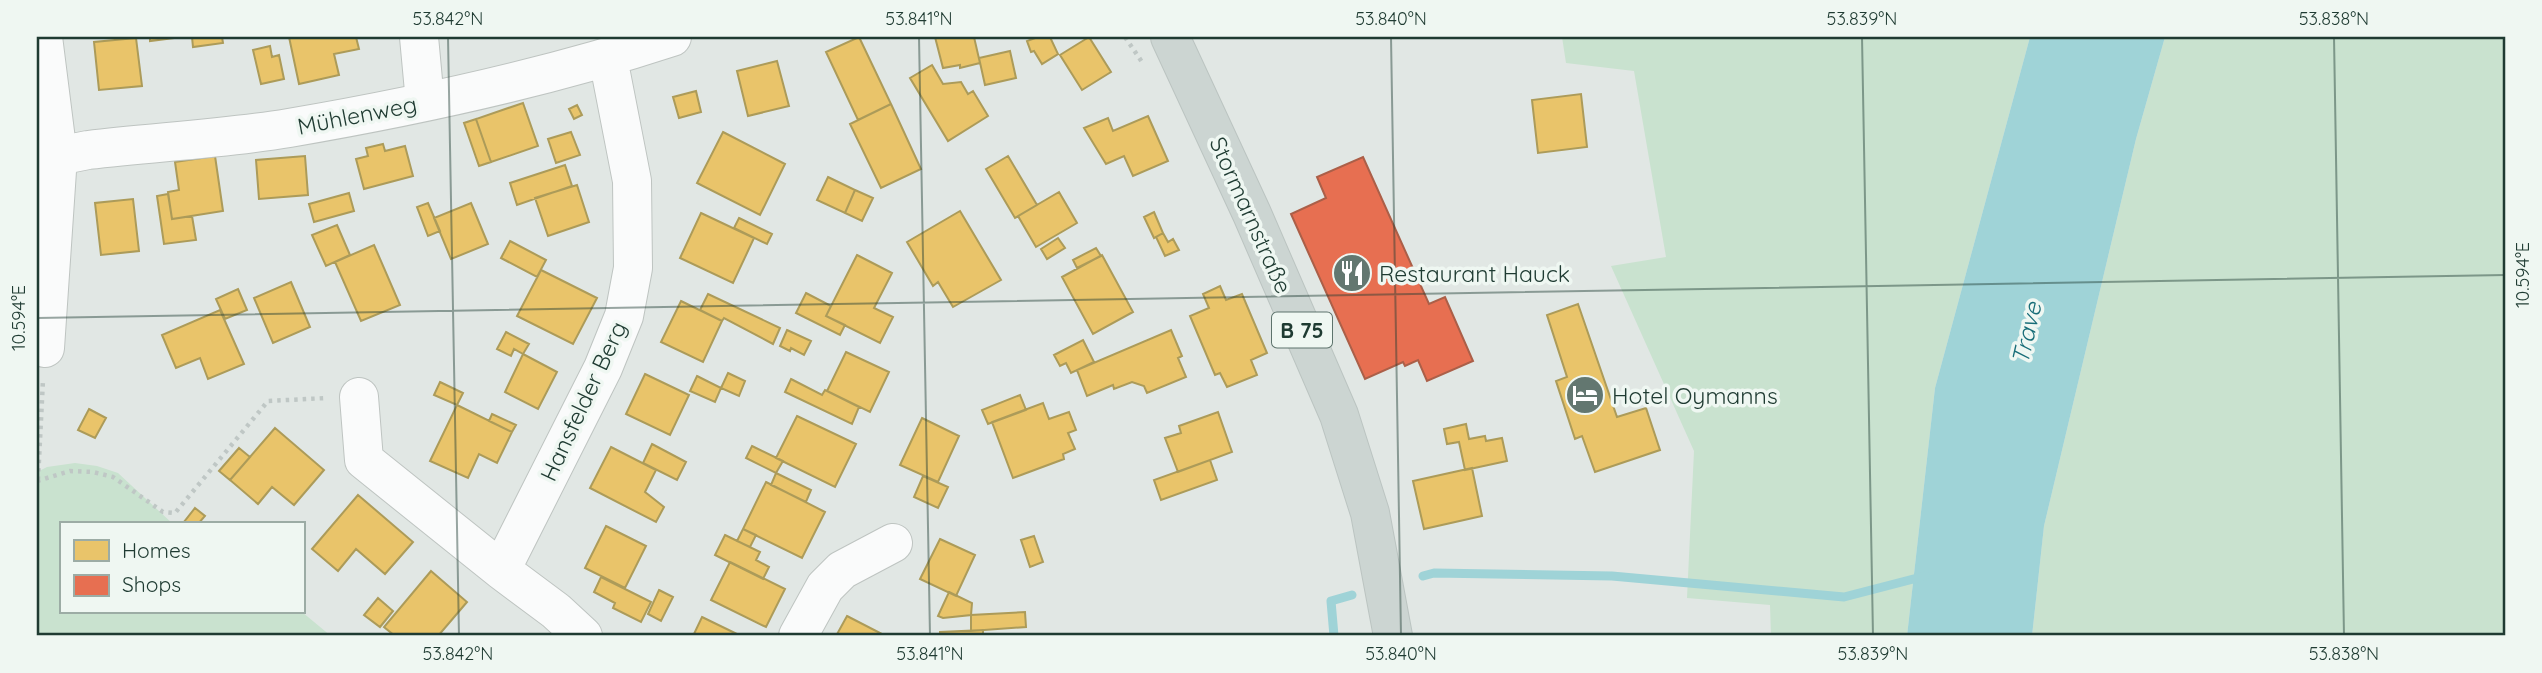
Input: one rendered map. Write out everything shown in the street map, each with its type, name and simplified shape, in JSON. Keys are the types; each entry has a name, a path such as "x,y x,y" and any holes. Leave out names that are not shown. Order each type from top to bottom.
{"main road":[{"name":"Stormarnstraße","path":"1170,37 1252,214 1339,415 1370,513 1393,636"}],"street":[{"path":"43,37 48,160 45,348"},
{"path":"419,37 425,102"},
{"name":"Mühlenweg","path":"48,160 88,150 286,128 425,102 608,58 672,37"},
{"name":"Hansfelder Berg","path":"501,570 603,368 624,316 633,268 632,181 608,58"},
{"path":"359,397 365,460 556,611 583,636"},
{"path":"798,636 825,587 842,570 893,543"}],"path":[{"path":"45,348 37,481 69,471 93,472 114,477 163,512 175,513 268,401 359,397"}],"green space":[{"path":"1562,37 2030,37 1935,388 1907,636 1771,636 1770,605 1687,598 1694,451 1611,266 1666,257 1634,71 1566,63"},
{"path":"2165,37 2505,37 2505,636 2032,636 2044,526 2136,139"},
{"path":"75,463 118,473 171,522 60,522 60,614 304,614 331,636 37,636 37,472 47,467"}],"water":[{"name":"Trave","path":"2030,37 2165,37 2136,139 2044,526 2032,636 1907,636 1935,388"}],"building: Homes":[{"path":"150,37 182,37 150,41"},
{"path":"192,37 222,37 223,43 193,47"},
{"path":"289,37 356,37 359,49 334,54 339,75 299,84"},
{"path":"859,37 891,104 858,120 826,52"},
{"path":"935,37 974,37 980,63 960,68 960,65 943,68"},
{"path":"1050,37 1058,54 1042,64 1034,51 1031,52 1027,41"},
{"path":"1089,37 1111,72 1082,90 1060,55"},
{"path":"136,38 142,86 99,90 94,42"},
{"path":"270,46 272,57 279,55 284,79 261,84 253,50"},
{"path":"1010,51 1016,78 985,85 979,58"},
{"path":"777,61 789,106 748,116 737,71"},
{"path":"932,65 943,84 961,82 968,94 973,91 988,116 948,141 910,78"},
{"path":"696,91 701,112 679,118 673,97"},
{"path":"1581,94 1587,147 1538,153 1532,100"},
{"path":"523,103 538,146 491,162 476,119"},
{"path":"891,104 921,169 881,188 850,124"},
{"path":"577,105 582,115 574,119 569,109"},
{"path":"1148,116 1168,161 1133,176 1124,156 1106,164 1084,128 1108,118 1113,131"},
{"path":"476,119 491,162 479,166 464,123"},
{"path":"571,132 580,155 556,163 548,139"},
{"path":"723,132 785,164 760,215 697,183"},
{"path":"383,144 385,151 405,146 413,176 364,189 356,159 368,156 366,148"},
{"path":"215,156 223,211 172,219 168,192 179,190 175,162"},
{"path":"305,156 308,195 259,199 256,160"},
{"path":"1008,156 1037,205 1015,218 986,169"},
{"path":"565,165 572,186 517,205 510,183"},
{"path":"828,177 855,190 845,213 817,200"},
{"path":"577,185 589,222 548,236 535,198"},
{"path":"855,190 873,198 862,221 845,213"},
{"path":"1059,192 1077,223 1036,247 1018,216"},
{"path":"349,193 354,211 314,222 309,204"},
{"path":"168,194 172,219 192,216 196,240 164,244 157,196"},
{"path":"133,199 139,251 101,255 95,203"},
{"path":"428,203 440,231 428,236 417,207"},
{"path":"471,203 488,244 451,259 434,218"},
{"path":"960,211 1001,280 953,307 938,282 933,286 907,242"},
{"path":"1154,212 1163,233 1154,238 1144,217"},
{"path":"701,213 754,238 733,283 680,258"},
{"path":"739,218 772,234 767,244 734,228"},
{"path":"337,225 350,255 326,266 312,235"},
{"path":"1163,233 1168,242 1173,239 1179,250 1165,256 1156,237"},
{"path":"1058,238 1065,248 1047,259 1041,249"},
{"path":"510,241 546,260 537,277 501,258"},
{"path":"374,245 400,305 361,321 335,262"},
{"path":"1096,248 1101,256 1077,268 1073,260"},
{"path":"857,255 892,273 874,308 893,317 880,343 826,316"},
{"path":"1102,255 1133,312 1093,334 1062,277"},
{"path":"541,270 597,298 573,344 517,316"},
{"path":"291,282 310,327 273,343 254,298"},
{"path":"1220,286 1226,300 1242,294 1267,353 1251,360 1257,375 1227,387 1220,373 1215,375 1190,316 1209,308 1203,294"},
{"path":"238,289 247,310 225,319 216,299"},
{"path":"806,293 831,306 826,316 845,325 840,335 796,313"},
{"path":"708,294 780,328 773,344 724,318 722,321 700,310"},
{"path":"681,301 722,321 703,362 661,342"},
{"name":"Hotel Oymanns","path":"1578,304 1617,417 1646,408 1660,450 1595,472 1582,436 1575,439 1556,381 1567,377 1547,315"},
{"path":"220,310 244,364 208,379 200,358 176,368 162,335"},
{"path":"787,330 811,341 804,355 780,346"},
{"path":"1171,330 1182,356 1178,358 1186,377 1147,393 1144,386 1132,382 1114,389 1113,385 1087,396 1077,370"},
{"path":"506,332 529,344 523,354 514,349 511,356 497,349"},
{"path":"1083,340 1094,362 1071,373 1066,363 1060,366 1054,355"},
{"path":"846,352 889,372 870,412 827,391"},
{"path":"523,354 557,372 538,409 505,392"},
{"path":"728,373 745,381 739,396 721,388"},
{"path":"645,374 689,395 670,435 626,414"},
{"path":"697,376 721,388 715,402 690,391"},
{"path":"791,379 822,395 825,390 859,407 852,424 785,392"},
{"path":"440,382 463,393 457,405 434,395"},
{"path":"1020,395 1026,410 988,424 982,410"},
{"path":"1043,403 1049,419 1069,412 1076,430 1068,433 1075,449 1063,454 1064,459 1013,478 992,422"},
{"path":"457,405 512,432 497,463 479,454 468,478 430,461"},
{"path":"89,409 106,418 95,438 78,430"},
{"path":"1218,412 1232,452 1178,472 1165,438 1181,433 1179,426"},
{"path":"492,414 516,425 512,432 489,421"},
{"path":"797,416 856,444 835,487 776,458"},
{"path":"922,418 959,436 938,482 900,465"},
{"path":"1466,424 1469,439 1485,436 1486,441 1502,438 1507,461 1465,470 1459,442 1447,444 1444,429"},
{"path":"275,428 324,470 294,505 272,487 258,504 230,480"},
{"path":"652,444 686,462 677,480 643,463"},
{"path":"752,446 783,461 776,473 746,458"},
{"path":"611,447 656,470 645,492 664,507 656,522 590,488"},
{"path":"239,448 250,457 230,480 219,471"},
{"path":"1210,460 1217,480 1161,500 1154,480"},
{"path":"1472,468 1482,516 1424,529 1413,481"},
{"path":"776,473 811,490 806,502 771,485"},
{"path":"923,476 948,487 938,508 914,497"},
{"path":"766,482 825,512 802,558 743,529"},
{"path":"358,495 413,542 385,574 356,549 338,571 312,549"},
{"path":"195,508 205,516 200,522 184,522"},
{"path":"606,526 646,546 625,588 585,568"},
{"path":"743,529 756,535 750,547 737,541"},
{"path":"725,535 760,552 756,560 769,567 763,579 715,555"},
{"path":"1034,536 1043,562 1030,567 1021,540"},
{"path":"940,539 975,555 956,596 920,579"},
{"path":"730,562 785,589 766,627 711,600"},
{"path":"431,571 467,602 438,636 395,636 384,627"},
{"path":"601,577 651,602 641,622 613,608 615,603 594,592"},
{"path":"659,590 673,597 661,621 648,614"},
{"path":"949,592 972,603 971,615 943,618 938,616"},
{"path":"378,598 393,611 380,627 364,615"},
{"path":"1025,612 1026,627 971,631 971,615"},
{"path":"847,616 884,635 836,636"},
{"path":"702,617 741,636 693,636"},
{"path":"983,630 983,636 940,636 940,632"}],"building: Shops":[{"path":"1363,157 1429,304 1445,297 1473,361 1427,381 1418,360 1405,366 1403,362 1365,379 1291,214 1326,198 1317,177"}],"waterway":[{"path":"1423,576 1434,573 1612,576 1844,597 1925,576"},
{"path":"1334,636 1331,601 1352,595"}],"place":[{"name":"Restaurant Hauck","path":"1352,273"},
{"name":"Hotel Oymanns","path":"1585,395"}]}
